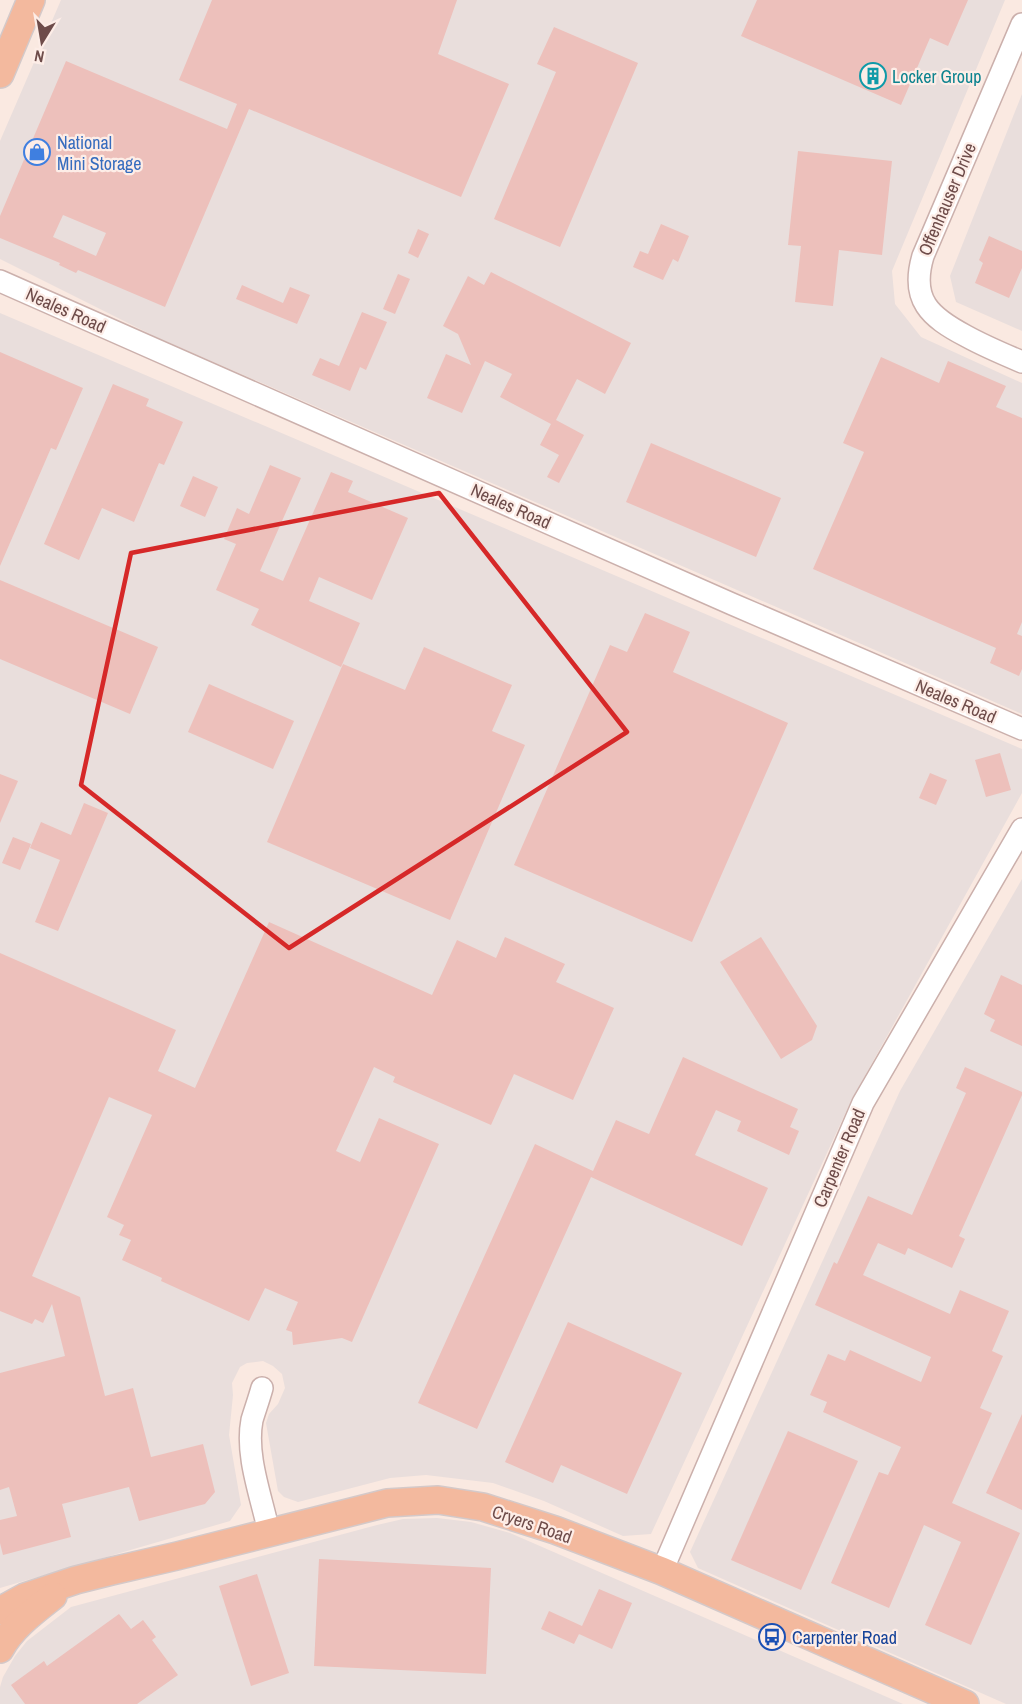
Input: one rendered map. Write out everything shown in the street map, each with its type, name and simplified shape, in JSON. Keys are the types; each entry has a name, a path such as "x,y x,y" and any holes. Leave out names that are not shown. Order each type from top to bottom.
{"main road":[{"path":"0,74 31,0"},
{"name":"Cryers Road","path":"0,1594 76,1580 387,1503 438,1500 494,1510 555,1530 662,1571 965,1704"},
{"path":"0,1649 30,1613 76,1580"},
{"name":"Cryers Road","path":"0,1611 25,1597 76,1580"}],"street":[{"name":"Offenhauser Drive","path":"1022,24 923,256 918,278 921,298 936,319 981,344 1022,362"},
{"name":"Neales Road","path":"0,281 732,604 1022,729"},
{"name":"Carpenter Road","path":"662,1571 863,1103 1022,829"},
{"path":"262,1388 252,1421 251,1439 253,1461 270,1533"}],"highlighted area":[{"path":"439,493 627,732 289,948 81,785 131,553"}],"shaded area":[{"path":"61,0 1005,0 892,271 895,304 921,337 1022,383 1022,714 154,336 0,259 0,141"},
{"path":"1022,94 1022,331 956,302 950,276"},
{"path":"0,313 1022,749 1022,793 851,1101 651,1534 623,1536 544,1501 493,1483 426,1475 390,1478 298,1502 284,1497 278,1491 266,1423 285,1388 282,1374 263,1361 247,1363 240,1367 232,1383 229,1435 241,1505 230,1521 0,1588"},
{"path":"1022,879 1022,1704 1006,1704 698,1568 690,1552 900,1091"},
{"path":"437,1518 471,1522 510,1533 903,1704 0,1704 0,1687 3,1677 15,1656 27,1641 71,1607 377,1525 403,1519"}],"building":[{"path":"212,0 457,0 438,54 509,84 461,197 249,109 165,307 78,270 76,273 59,265 60,263 0,238 0,216 66,61 227,129 237,104 179,80","holes":["63,215 106,233 96,256 53,237"]},
{"name":"Locker Group","path":"757,0 968,0 948,46 930,38 901,105 741,36"},
{"path":"554,27 638,63 560,247 494,219 556,72 537,64"},
{"path":"798,151 892,161 882,255 839,250 833,306 795,302 801,246 788,245"},
{"path":"661,224 689,236 678,262 673,259 663,280 633,267 640,251 648,254"},
{"path":"418,229 429,234 418,258 408,253"},
{"path":"989,236 1022,251 1022,268 1009,298 975,283 983,263 979,260"},
{"path":"491,272 631,343 605,394 577,379 556,420 584,435 559,483 547,477 559,455 540,445 551,424 500,397 512,374 485,361 462,413 427,398 446,354 471,365 458,334 443,326 468,276 484,285"},
{"path":"398,274 410,279 395,314 383,309"},
{"path":"242,285 283,303 290,287 310,295 297,324 236,299"},
{"path":"362,312 387,322 366,370 360,367 350,391 312,375 320,358 339,366"},
{"path":"0,352 83,388 56,450 51,448 0,566"},
{"path":"881,357 939,383 948,361 1006,386 996,407 1022,418 1022,622 1017,634 1022,636 1022,669 1019,676 990,663 996,648 813,569 864,452 843,443"},
{"path":"113,384 149,399 146,406 183,422 164,465 159,463 134,522 102,508 79,560 44,544"},
{"path":"651,443 781,498 756,557 626,502"},
{"path":"270,465 301,478 260,571 283,581 331,472 353,481 348,492 408,518 372,600 319,577 309,601 360,623 341,667 251,625 259,609 216,590 236,544 224,539 237,508 249,514"},
{"path":"193,476 218,487 205,517 180,506"},
{"path":"0,580 158,647 130,714 0,659"},
{"path":"645,613 690,632 673,672 788,723 692,942 514,865 610,645 627,652"},
{"path":"424,647 512,685 492,731 525,745 450,920 267,842 343,664 405,690"},
{"path":"209,684 294,721 273,769 188,732"},
{"path":"1000,753 1011,790 986,797 975,760"},
{"path":"930,773 947,780 936,805 919,798"},
{"path":"0,774 18,781 0,823"},
{"path":"84,803 108,813 58,931 35,922 60,860 30,848 41,822 71,835"},
{"path":"13,837 31,844 20,870 2,863"},
{"path":"269,922 432,995 457,940 496,958 505,937 565,964 556,982 614,1008 573,1100 514,1074 491,1125 393,1082 395,1077 374,1067 336,1151 360,1162 379,1118 439,1144 352,1342 342,1338 293,1345 292,1332 286,1330 298,1302 265,1288 249,1321 161,1281 162,1278 122,1260 131,1240 119,1235 124,1225 107,1217 152,1115 109,1097 32,1276 80,1297 105,1396 133,1388 151,1457 203,1444 215,1492 205,1504 139,1521 129,1487 62,1504 71,1537 3,1555 0,1543 0,1520 17,1516 9,1487 0,1490 0,1373 65,1356 52,1304 43,1323 35,1319 32,1324 0,1311 0,953 176,1030 158,1071 195,1088"},
{"path":"761,937 817,1026 812,1040 781,1059 720,962"},
{"path":"1001,975 1022,985 1022,1046 990,1031 995,1020 984,1014"},
{"path":"683,1057 798,1109 790,1127 799,1131 789,1155 737,1131 741,1121 716,1110 695,1155 768,1188 742,1246 591,1177 477,1429 418,1403 535,1144 593,1171 616,1120 649,1134"},
{"path":"965,1067 1022,1092 1022,1095 959,1236 965,1239 952,1268 908,1248 905,1255 878,1243 863,1275 950,1314 960,1290 1009,1311 992,1351 1003,1356 980,1408 992,1413 952,1503 1020,1533 971,1645 925,1625 961,1542 924,1525 889,1608 831,1583 879,1472 888,1475 901,1447 823,1412 827,1402 810,1395 828,1354 845,1361 850,1350 921,1382 931,1357 815,1305 834,1262 837,1264 868,1196 912,1215 966,1093 956,1088"},
{"path":"568,1322 682,1373 627,1494 561,1465 553,1483 505,1462"},
{"path":"1022,1414 1022,1510 986,1493"},
{"path":"788,1431 858,1461 801,1590 731,1560"},
{"path":"319,1559 491,1568 486,1674 314,1666"},
{"path":"257,1574 289,1673 251,1686 219,1586"},
{"path":"599,1589 632,1603 612,1649 579,1634 574,1644 541,1629 549,1611 582,1626"},
{"path":"119,1614 131,1629 143,1620 156,1637 152,1640 178,1675 137,1704 25,1704 11,1685 44,1661 47,1666"}],"place":[{"name":"Locker Group","path":"873,76"},
{"name":"National Mini Storage","path":"37,152"},
{"name":"Carpenter Road","path":"772,1637"}]}
